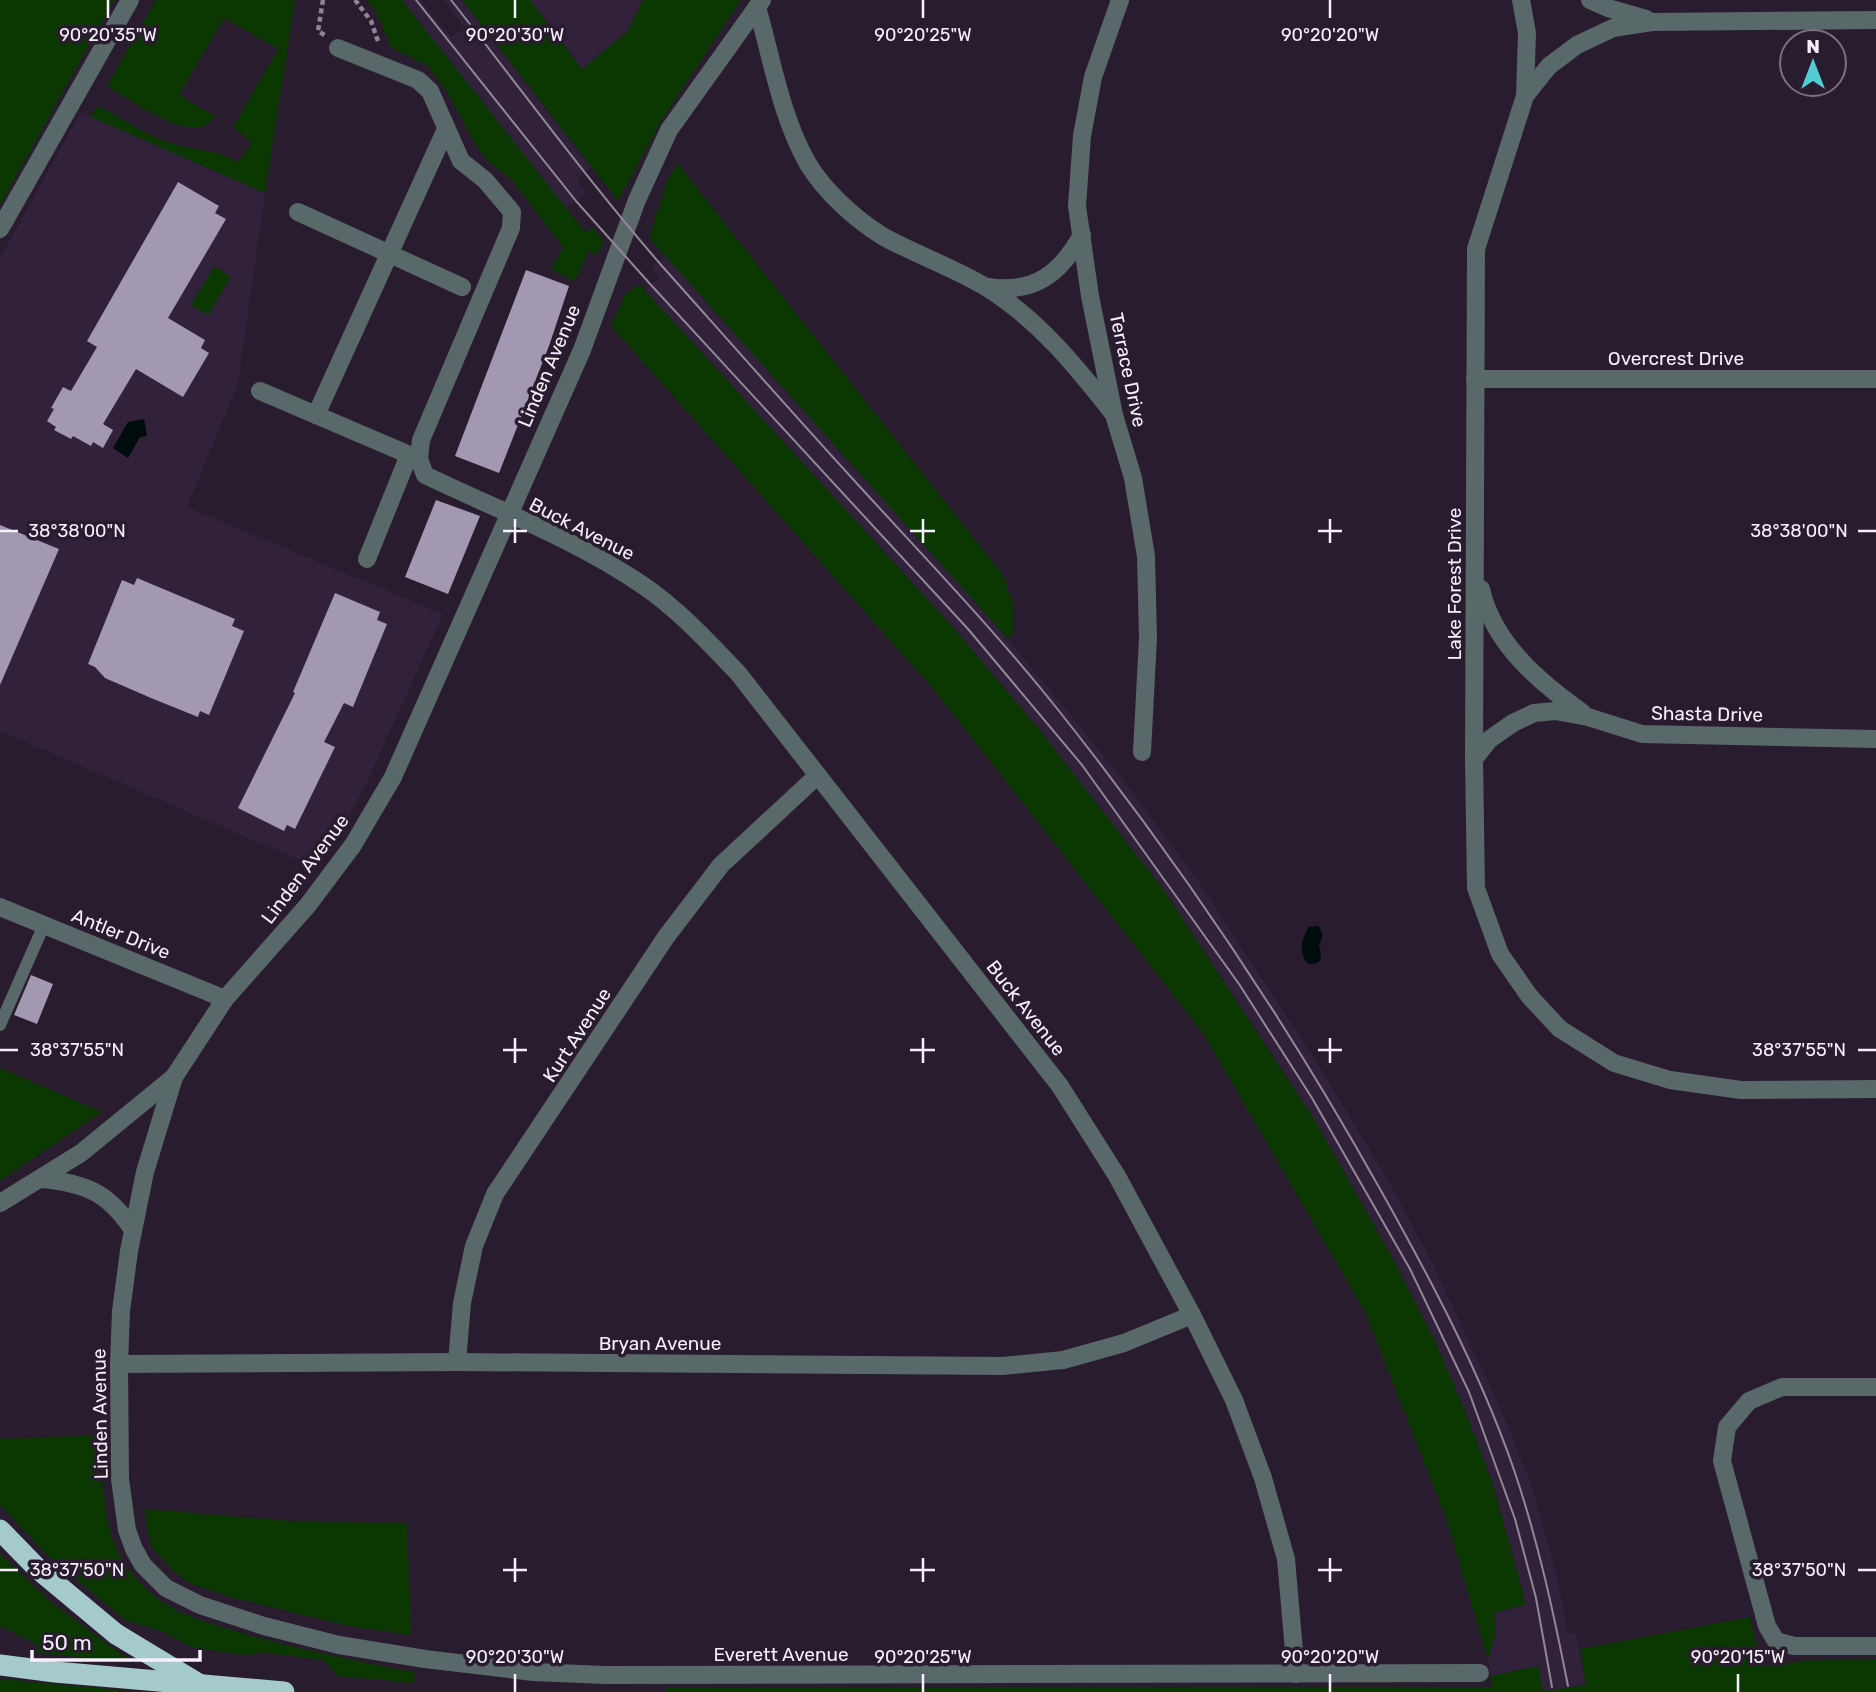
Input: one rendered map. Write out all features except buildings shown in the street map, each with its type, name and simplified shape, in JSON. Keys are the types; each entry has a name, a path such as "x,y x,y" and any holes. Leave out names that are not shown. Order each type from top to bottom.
{"highway":[{"path":"0,1530 38,1569 116,1634 212,1692"},
{"path":"0,1665 284,1692"}],"street":[{"path":"0,229 130,0"},
{"name":"Terrace Drive","path":"1120,0 1093,77 1082,136 1077,205 1090,296 1114,415 1133,478 1146,556 1147,638 1142,752"},
{"name":"Lake Forest Drive","path":"1521,0 1527,33 1525,96 1476,249 1476,888 1500,954 1530,997 1560,1029 1614,1063 1670,1080 1741,1090 1876,1089"},
{"path":"1590,0 1652,22"},
{"path":"760,4 790,126 809,165 839,202 883,236 985,286 1028,317 1075,365 1114,415"},
{"name":"Linden Avenue","path":"127,1530 120,1479 121,1311 145,1172 174,1077 225,999 308,905 353,845 393,777 582,349 637,200 669,130 760,4"},
{"path":"1525,96 1549,66 1577,46 1613,28 1652,22 1876,20"},
{"path":"338,48 418,80 430,91 461,161 485,180 512,212 511,228 368,559"},
{"path":"316,415 446,129"},
{"path":"298,212 462,287"},
{"path":"985,286 1006,290 1033,285 1059,268 1082,235"},
{"name":"Overcrest Drive","path":"1475,379 1876,379"},
{"path":"260,391 414,457"},
{"name":"Buck Avenue","path":"414,457 425,475 591,553 645,587 687,620 738,673 1060,1086 1117,1176 1192,1315 1234,1400 1264,1478 1286,1559 1296,1674"},
{"path":"1475,559 1484,604 1500,636 1549,689 1588,717"},
{"name":"Shasta Drive","path":"1474,760 1490,738 1513,723 1534,713 1555,711 1588,717 1642,734 1876,739"},
{"name":"Kurt Avenue","path":"457,1362 462,1303 474,1246 495,1194 666,937 721,864 817,776"},
{"name":"Antler Drive","path":"0,907 225,999"},
{"path":"0,1203 80,1153 174,1077"},
{"path":"41,1179 68,1181 93,1189 114,1205 133,1230"},
{"name":"Bryan Avenue","path":"119,1364 457,1362 1003,1366 1063,1360 1124,1343 1192,1315"},
{"path":"1876,1387 1782,1387 1749,1401 1727,1427 1722,1461 1768,1626 1776,1642 1794,1646 1876,1646"},
{"name":"Everett Avenue","path":"127,1530 143,1566 166,1588 200,1605 264,1626 339,1645 533,1672 605,1675 1480,1673"}],"lane":[{"path":"0,1025 44,925"}],"path":[{"path":"320,23 323,0"},
{"path":"355,0 371,21 379,40 374,63"}],"shaded area":[{"path":"402,0 421,0 451,37 464,27 443,0 462,0 591,168 577,180 587,192 566,209"},
{"path":"530,0 643,0 628,31 582,69"},
{"path":"81,112 265,193 238,384 187,507 443,614 368,780 345,823 313,866 0,731 0,258"},
{"path":"666,256 982,608 1121,777 1197,879 1323,1072 1384,1173 1431,1260 1507,1423 1533,1490 1557,1576 1568,1633 1576,1633 1586,1685 1542,1692 1537,1666 1490,1676 1488,1660 1496,1631 1494,1613 1526,1604 1493,1485 1466,1413 1392,1257 1317,1124 1256,1029 1163,889 1042,733 952,626 644,290 659,278 651,268"},
{"path":"144,419 147,436 140,437 128,458 113,448 128,422"},
{"path":"1318,926 1322,934 1320,959 1317,963 1309,964 1303,956 1303,941 1309,927"}],"green space":[{"path":"0,0 114,0 0,205"},
{"path":"156,0 295,0 265,193 91,117 95,108 100,107 156,138 210,151 238,163 252,143 233,127 278,49 224,18 179,95 216,117 204,126 192,128 167,121 107,86"},
{"path":"366,0 402,0 586,233 592,227 604,241 597,255 588,251 575,282 551,269 563,247 512,180 478,149 447,92 428,66 392,48 374,8"},
{"path":"462,0 530,0 582,69 628,31 643,0 741,0 663,118 618,201"},
{"path":"677,163 1003,575 1013,604 1013,635 1007,638 649,238 667,181"},
{"path":"214,266 231,277 208,315 191,305"},
{"path":"640,285 952,626 1042,733 1163,889 1317,1124 1392,1257 1436,1343 1493,1485 1526,1604 1494,1613 1496,1631 1488,1660 1446,1518 1365,1312 1203,1033 935,691 611,326 626,293"},
{"path":"0,1068 102,1112 0,1181"},
{"path":"101,1435 104,1494 112,1537 126,1566 152,1594 182,1613 232,1630 299,1648 414,1672 413,1683 338,1676 323,1660 259,1652 252,1655 230,1653 191,1647 164,1632 125,1620 46,1554 0,1505 0,1439"},
{"path":"145,1509 290,1521 407,1523 411,1635 349,1626 230,1597 189,1583 172,1570 153,1549 147,1530"},
{"path":"0,1554 52,1603 132,1662 37,1653 38,1645 0,1626"},
{"path":"1750,1617 1762,1666 1811,1660 1876,1659 1876,1692 665,1692 665,1688 1492,1687 1490,1676 1538,1666 1543,1691 1586,1685 1580,1649"},
{"path":"0,1679 140,1692 0,1692"}],"tram line":[{"path":"416,0 576,201 968,629 1082,765 1239,984 1312,1098 1410,1269 1469,1392 1515,1519 1536,1598 1552,1687"},
{"path":"451,0 581,168 662,266 1035,682 1147,826 1269,1004 1380,1189 1417,1256 1485,1395 1513,1467 1530,1521 1568,1686"}]}
